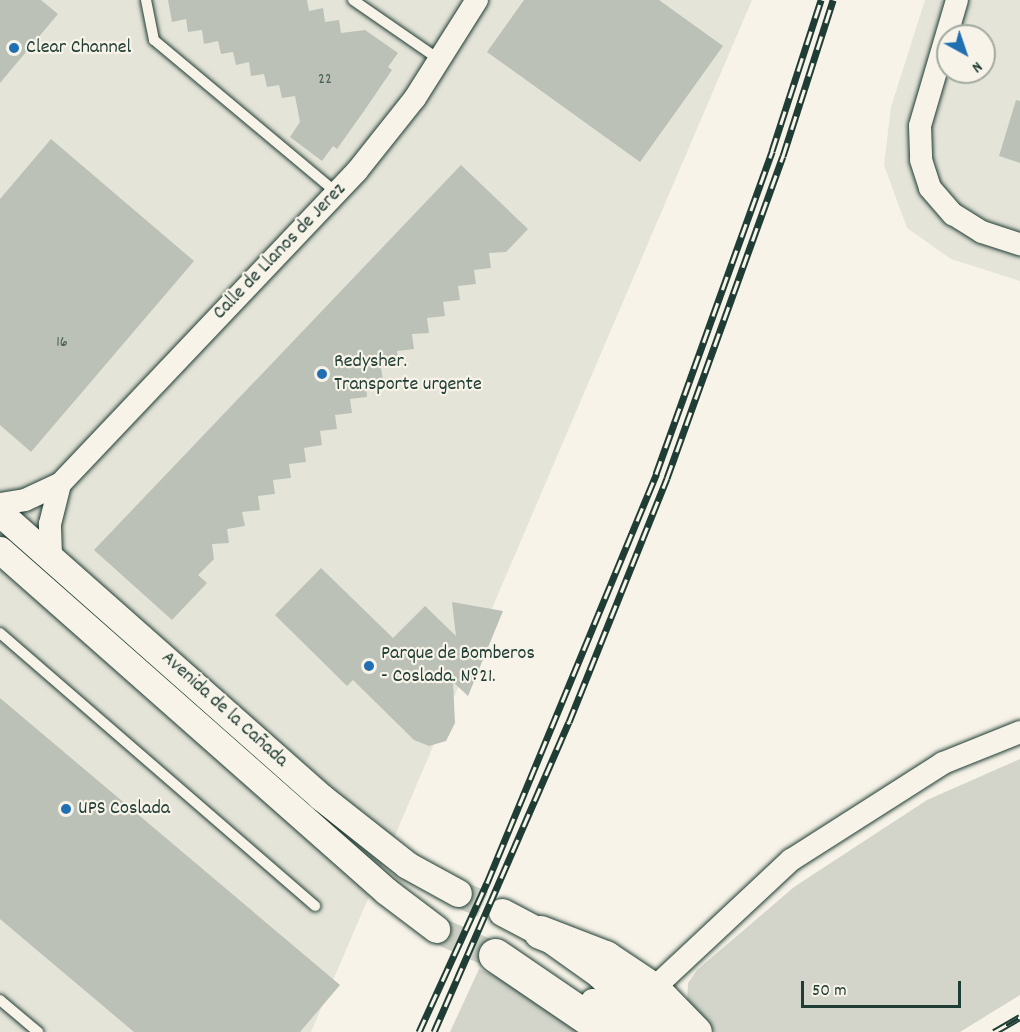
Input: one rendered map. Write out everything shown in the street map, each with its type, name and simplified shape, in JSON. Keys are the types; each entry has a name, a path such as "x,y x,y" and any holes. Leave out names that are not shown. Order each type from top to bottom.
{"highway":[{"path":"540,932 605,957 653,989 695,1032"},
{"path":"495,956 608,1032"}],"street":[{"name":"Calle de Llanos de Jerez","path":"0,504 25,500 60,484 336,192 397,123 441,60 477,0"},
{"path":"957,0 920,126 921,160 930,188 954,214 982,232 1020,244"},
{"name":"Calle de Llanos de Jerez","path":"51,556 50,524 60,484"},
{"name":"Avenida de la Cañada","path":"0,513 321,796 407,865 458,893"},
{"name":"Avenida de la Cañada","path":"0,550 386,891 436,928"},
{"path":"653,989 791,860 944,763 1020,732"},
{"path":"502,912 540,932 599,974 658,1032"},
{"path":"495,956 563,982 631,1032"}],"lane":[{"path":"146,0 153,40 336,192"},
{"path":"353,0 441,60"},
{"path":"0,633 315,906"},
{"path":"0,1000 38,1032"}],"shaded area":[{"path":"0,0 752,0 311,1032 0,1032"},
{"path":"925,0 1020,0 1020,281 951,259 907,228 884,165 891,107"},
{"path":"1020,759 1020,995 960,1032 715,1032 687,1003 688,983 697,970 794,887 927,800"},
{"path":"479,969 526,990 585,1032 450,1032"}],"building":[{"name":"Clear Channel","path":"0,0 41,0 58,14 0,83"},
{"path":"168,0 307,0 309,11 323,8 325,22 339,20 341,33 365,30 398,53 388,67 392,70 364,111 337,149 333,146 322,161 290,137 300,122 295,96 282,98 279,85 267,87 264,74 251,76 249,62 236,65 233,52 221,54 218,41 204,44 202,30 188,32 186,19 172,22"},
{"path":"524,0 659,0 723,46 640,162 487,52"},
{"path":"1016,100 1020,101 1020,163 999,156"},
{"path":"51,139 194,261 31,452 0,425 0,199"},
{"name":"Redysher. Transporte urgente","path":"461,165 528,229 506,252 489,253 491,268 474,270 476,284 458,286 460,300 443,302 445,316 427,318 429,333 412,334 414,349 397,351 399,364 381,367 383,381 366,382 367,397 350,399 352,413 335,415 337,429 320,431 322,445 304,448 306,462 289,464 291,478 273,480 275,494 258,496 260,510 242,512 245,526 227,529 229,543 212,544 214,559 198,575 207,583 172,620 94,550"},
{"name":"Parque de Bomberos - Coslada. Nº21.","path":"321,568 393,638 425,606 456,636 452,602 503,611 468,696 453,682 455,723 446,741 429,746 414,740 353,680 347,686 275,615"},
{"name":"UPS Coslada","path":"0,698 340,985 300,1032 134,1032 0,919"}],"tunnel":[{"path":"458,893 502,912"},
{"path":"436,929 495,955"}],"railway":[{"path":"419,1032 487,883 656,474 772,151 821,0"},
{"path":"434,1032 569,722 667,478 783,156 833,0"},
{"path":"994,1032 1020,1017"}],"place":[{"name":"Clear Channel","path":"14,48"},
{"name":"Redysher. Transporte urgente","path":"322,374"},
{"name":"Parque de Bomberos - Coslada. Nº21.","path":"369,666"},
{"name":"UPS Coslada","path":"66,809"}]}
